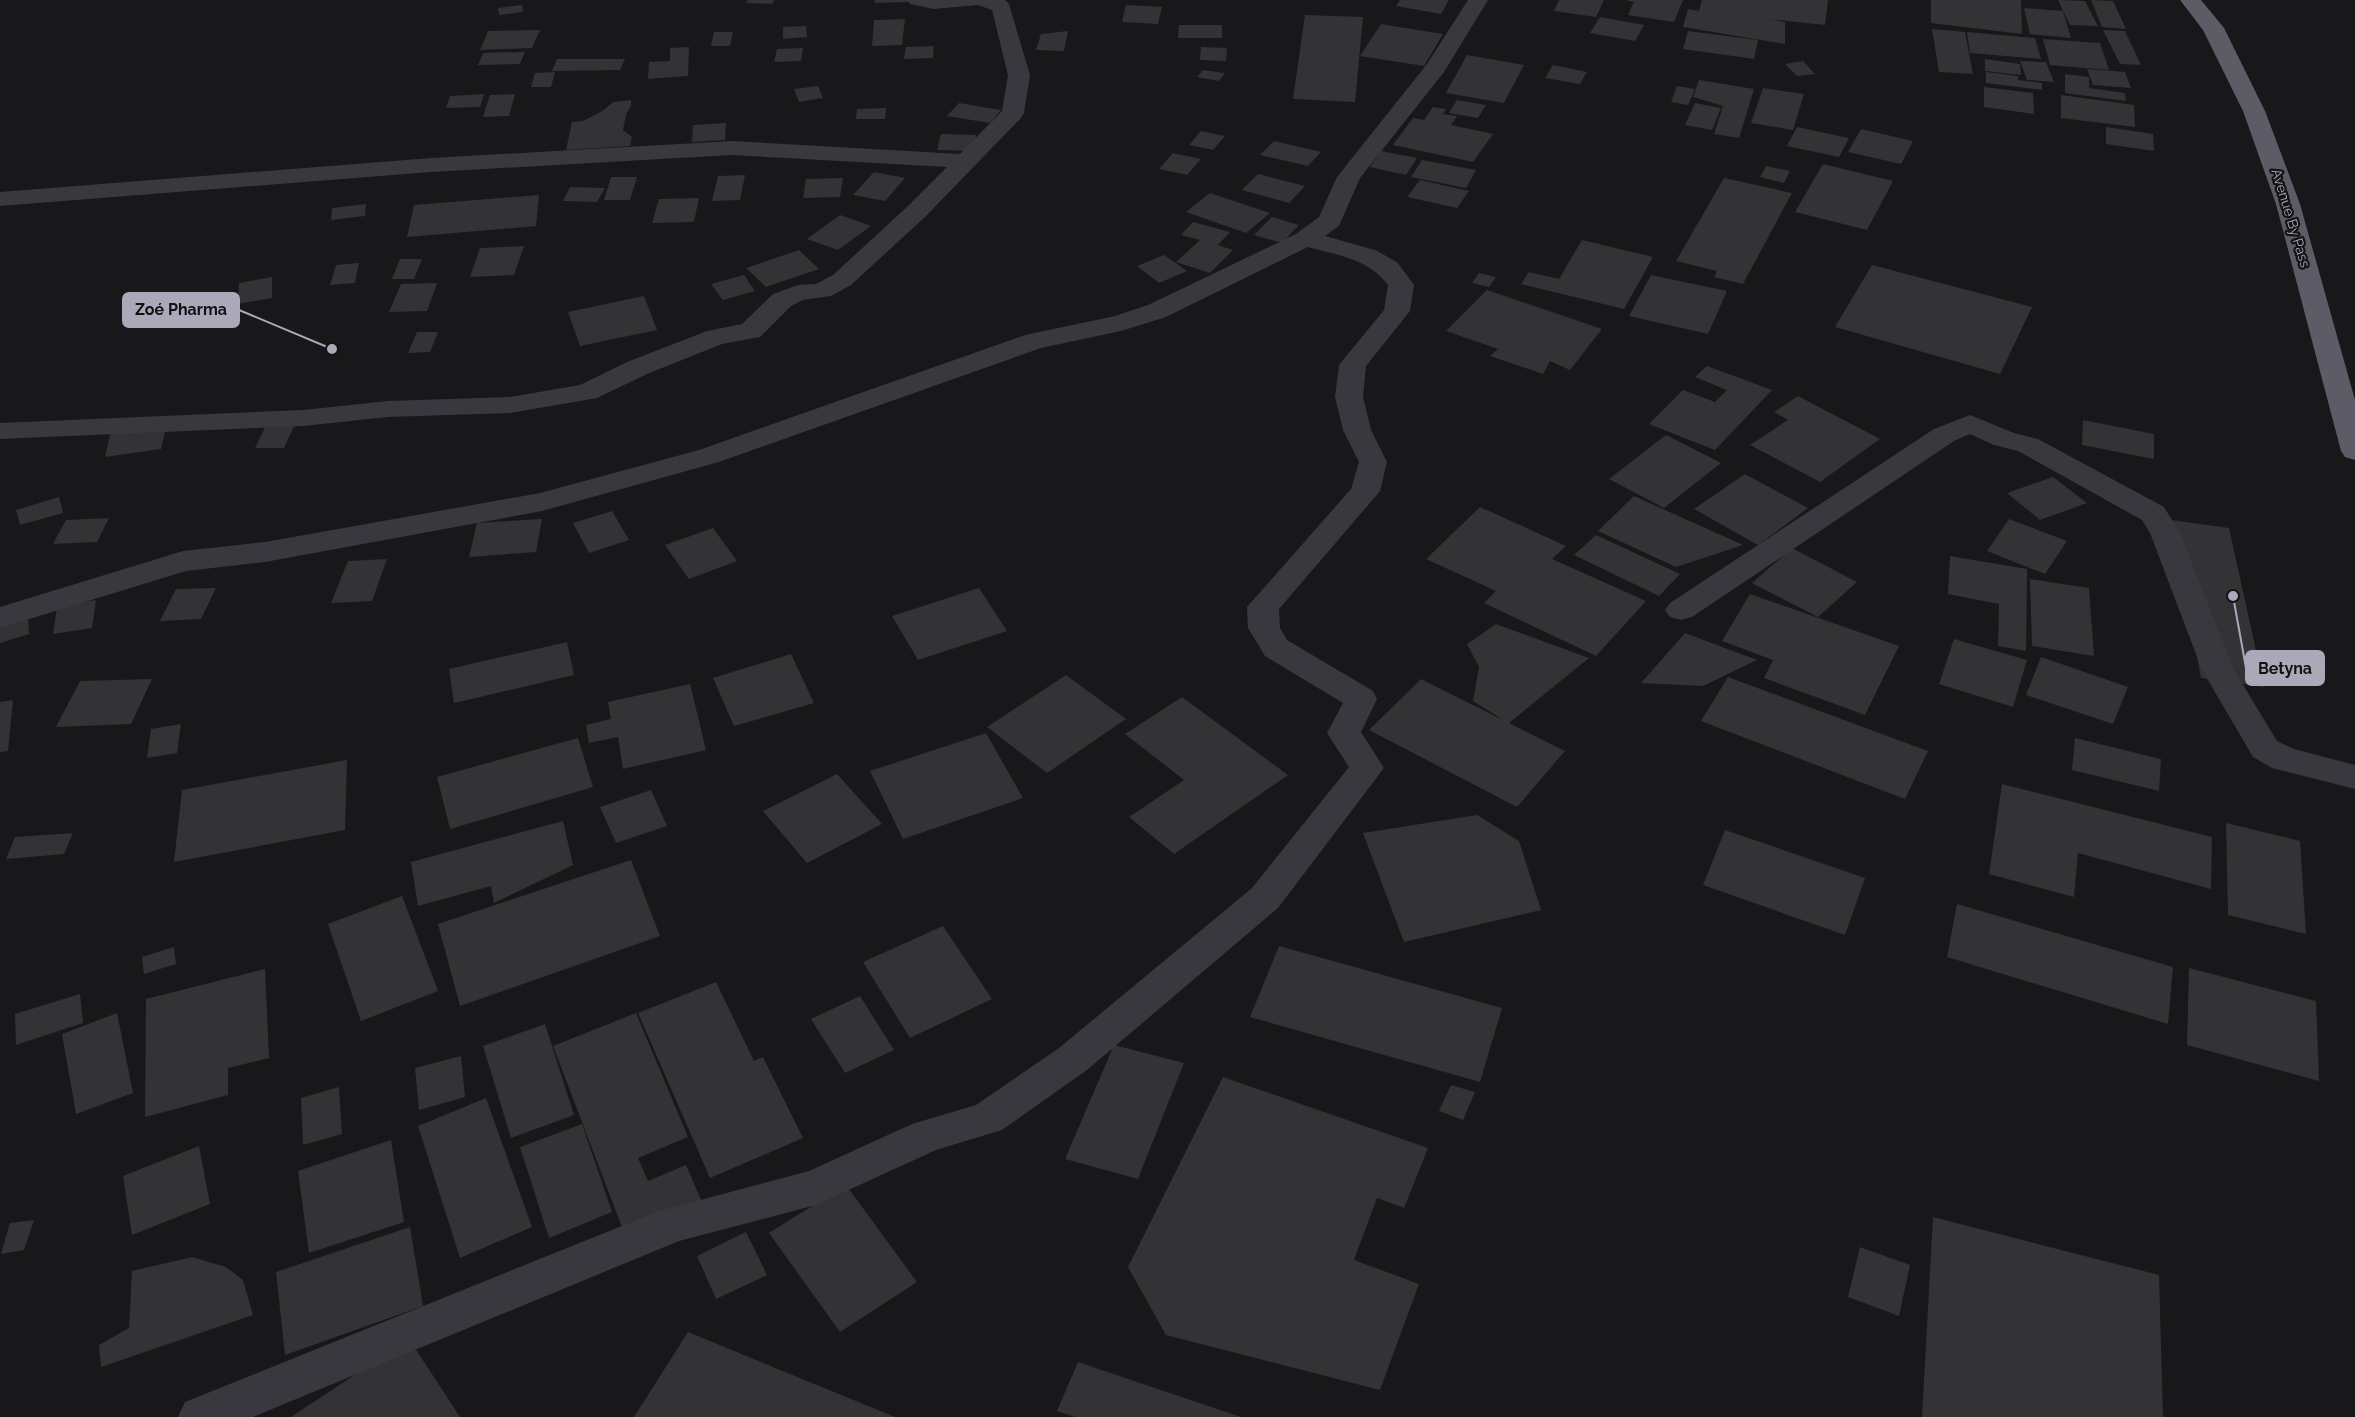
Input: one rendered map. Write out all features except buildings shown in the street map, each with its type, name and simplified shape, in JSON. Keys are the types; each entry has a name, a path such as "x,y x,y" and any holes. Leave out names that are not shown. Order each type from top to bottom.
{"highway":[{"name":"Avenue By Pass","path":"2190,0 2213,28 2254,111 2288,204 2355,451"}],"street":[{"path":"917,0 934,3 971,0"},
{"path":"0,431 303,418 388,409 510,405 587,392 637,368 716,337 752,331 782,300 798,293 822,291 842,280 916,213 1013,113 1019,75 1002,8 995,2 984,0"},
{"path":"0,618 183,561 265,552 530,504 709,456 1034,341 1122,323 1157,311 1305,239 1330,221 1349,177 1436,67 1478,0"},
{"path":"0,199 431,165 732,148 966,161"},
{"path":"201,1417 674,1224 816,1187 926,1136 988,1118 1073,1059 1265,898 1367,768 1344,733 1361,699 1276,648 1264,628 1263,607 1365,491 1373,462 1357,430 1349,397 1353,365 1397,311 1401,285 1388,267 1366,255 1305,239"},
{"path":"1681,610 1944,435 1970,423 2004,439 2028,445 2153,514 2165,532 2218,670 2265,749 2284,759 2355,777"}],"place":[{"name":"Zoé Pharma","path":"332,349"},
{"name":"Betyna","path":"2233,596"}]}
